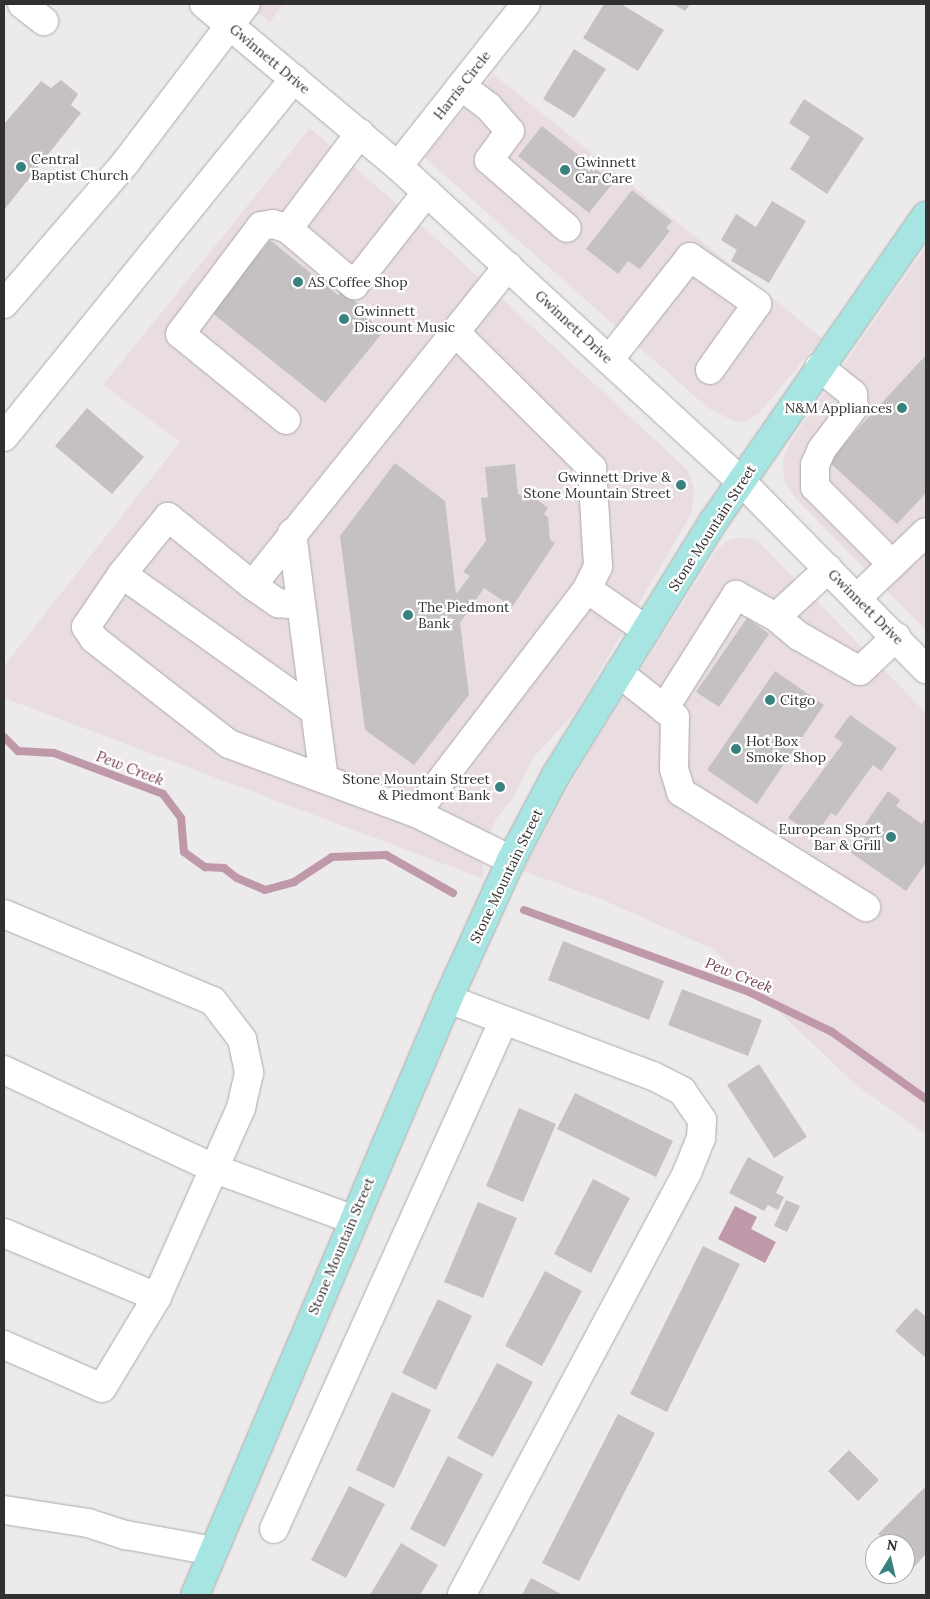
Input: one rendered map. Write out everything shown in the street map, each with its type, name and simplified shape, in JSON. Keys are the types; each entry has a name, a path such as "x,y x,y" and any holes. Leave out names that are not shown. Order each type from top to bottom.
{"main road":[{"name":"Stone Mountain Street","path":"195,1595 352,1219 448,999 512,860 564,761 741,481 926,216"}],"street":[{"path":"22,4 44,21"},
{"name":"Gwinnett Drive","path":"204,4 360,133 427,192 741,481 896,637 922,657"},
{"path":"4,304 126,162 246,4"},
{"name":"Harris Circle","path":"398,166 526,4"},
{"path":"4,437 294,79"},
{"path":"461,86 488,106 510,130 489,160 567,228"},
{"path":"288,229 360,133"},
{"path":"286,420 180,334 261,226 273,224 288,229 354,285 427,192"},
{"path":"609,360 690,257 757,304 710,370"},
{"path":"252,585 508,266"},
{"path":"416,813 587,589 598,566 592,468 455,332"},
{"path":"820,367 853,394 854,407 822,449 816,465 814,487 892,564"},
{"path":"301,605 278,603 252,585 168,517 122,574 86,627 94,639 229,744 416,813 512,860"},
{"path":"857,598 926,532"},
{"path":"292,534 324,779"},
{"path":"776,617 828,569"},
{"path":"122,574 315,711"},
{"path":"587,589 646,630"},
{"path":"664,709 736,595 776,617 799,636 860,671 896,637"},
{"path":"619,673 675,717 674,769 681,792 866,907"},
{"path":"4,914 212,1000 242,1038 249,1073 241,1108 157,1297 102,1388 4,1346"},
{"path":"448,999 503,1022 682,1090 702,1120 701,1138 688,1171 462,1595"},
{"path":"274,1529 503,1022"},
{"path":"4,1070 215,1169 352,1219"},
{"path":"4,1233 157,1297"},
{"path":"4,1510 88,1523 126,1535 212,1551"}],"shaded area":[{"path":"248,4 283,4 270,22"},
{"path":"493,74 822,338 759,413 745,422 732,420 708,408 424,157"},
{"path":"310,128 450,251 679,462 688,471 694,487 692,512 578,709 532,759 512,800 498,816 477,857 482,863 484,879 4,698 4,666 180,442 103,385"},
{"path":"926,247 926,630 796,499 784,480 783,459 791,441"},
{"path":"740,537 758,541 926,713 926,1135 855,1084 713,949 603,900 523,871 587,755 718,548 729,540"},
{"path":"735,1206 757,1217 751,1229 776,1242 765,1263 718,1239"}],"building":[{"path":"604,4 621,4 664,30 638,71 583,38"},
{"path":"673,4 690,4 685,11"},
{"path":"574,49 606,69 574,118 543,99"},
{"name":"Central Baptist Church","path":"61,80 78,94 71,105 81,113 4,210 4,124 41,81 51,88"},
{"path":"804,99 864,138 827,194 790,169 810,137 789,123"},
{"name":"Gwinnett Car Care","path":"542,126 613,183 589,213 518,156"},
{"path":"632,190 672,221 666,228 670,231 640,269 628,261 618,274 586,249"},
{"path":"772,201 806,221 769,283 731,261 737,250 721,240 736,214 756,227"},
{"path":"270,240 338,295 342,291 367,311 364,315 384,331 325,403 211,312"},
{"name":"N&M Appliances","path":"926,355 926,493 897,524 828,461"},
{"path":"87,408 144,457 112,494 55,446"},
{"name":"The Piedmont Bank","path":"395,463 445,501 456,594 470,576 463,572 486,541 481,498 488,497 485,467 515,464 518,494 528,499 531,495 548,508 544,514 548,517 550,540 555,543 512,607 484,588 460,623 469,695 414,765 365,730 340,536"},
{"path":"747,618 769,634 719,707 696,692"},
{"path":"775,671 824,705 757,804 707,770"},
{"path":"850,715 897,748 881,771 873,765 836,816 831,813 814,836 788,818 843,743 834,737"},
{"name":"European Sport Bar & Grill","path":"888,791 900,800 896,806 922,824 926,817 926,863 906,891 847,850"},
{"path":"563,941 664,981 649,1020 548,980"},
{"path":"682,989 762,1020 748,1056 668,1025"},
{"path":"759,1064 807,1137 774,1158 727,1085"},
{"path":"575,1093 673,1141 656,1177 557,1129"},
{"path":"519,1108 556,1124 523,1202 486,1186"},
{"path":"748,1157 784,1177 776,1193 784,1197 778,1210 768,1205 764,1211 729,1193"},
{"path":"593,1179 630,1198 591,1273 554,1254"},
{"path":"786,1200 800,1206 787,1232 774,1226"},
{"path":"478,1202 517,1218 483,1298 444,1282"},
{"path":"703,1246 740,1264 667,1412 630,1394"},
{"path":"545,1271 582,1291 542,1366 505,1346"},
{"path":"438,1299 472,1316 436,1390 402,1373"},
{"path":"916,1308 926,1317 926,1358 895,1331"},
{"path":"497,1363 533,1382 493,1457 457,1438"},
{"path":"392,1392 431,1410 394,1488 356,1470"},
{"path":"618,1414 655,1433 579,1581 542,1563"},
{"path":"849,1450 879,1480 858,1501 828,1471"},
{"path":"448,1456 483,1474 445,1547 410,1529"},
{"path":"349,1486 385,1504 346,1578 311,1560"},
{"path":"926,1486 926,1554 915,1566 915,1534 878,1534"},
{"path":"401,1543 438,1565 420,1595 370,1595"},
{"path":"531,1578 563,1595 522,1595"}],"waterway":[{"name":"Pew Creek","path":"4,737 18,751 54,753 163,794 181,818 184,852 205,867 224,868 237,878 265,890 294,882 332,857 386,855 453,893"},
{"name":"Pew Creek","path":"524,910 749,992 832,1032 926,1099"}],"place":[{"name":"Central Baptist Church","path":"21,167"},
{"name":"Gwinnett Car Care","path":"565,170"},
{"name":"AS Coffee Shop","path":"298,282"},
{"name":"Gwinnett Discount Music","path":"344,319"},
{"name":"N&M Appliances","path":"902,408"},
{"name":"Gwinnett Drive & Stone Mountain Street","path":"681,485"},
{"name":"The Piedmont Bank","path":"408,615"},
{"name":"Citgo","path":"770,700"},
{"name":"Hot Box Smoke Shop","path":"736,749"},
{"name":"Stone Mountain Street & Piedmont Bank","path":"500,787"},
{"name":"European Sport Bar & Grill","path":"891,837"}]}
